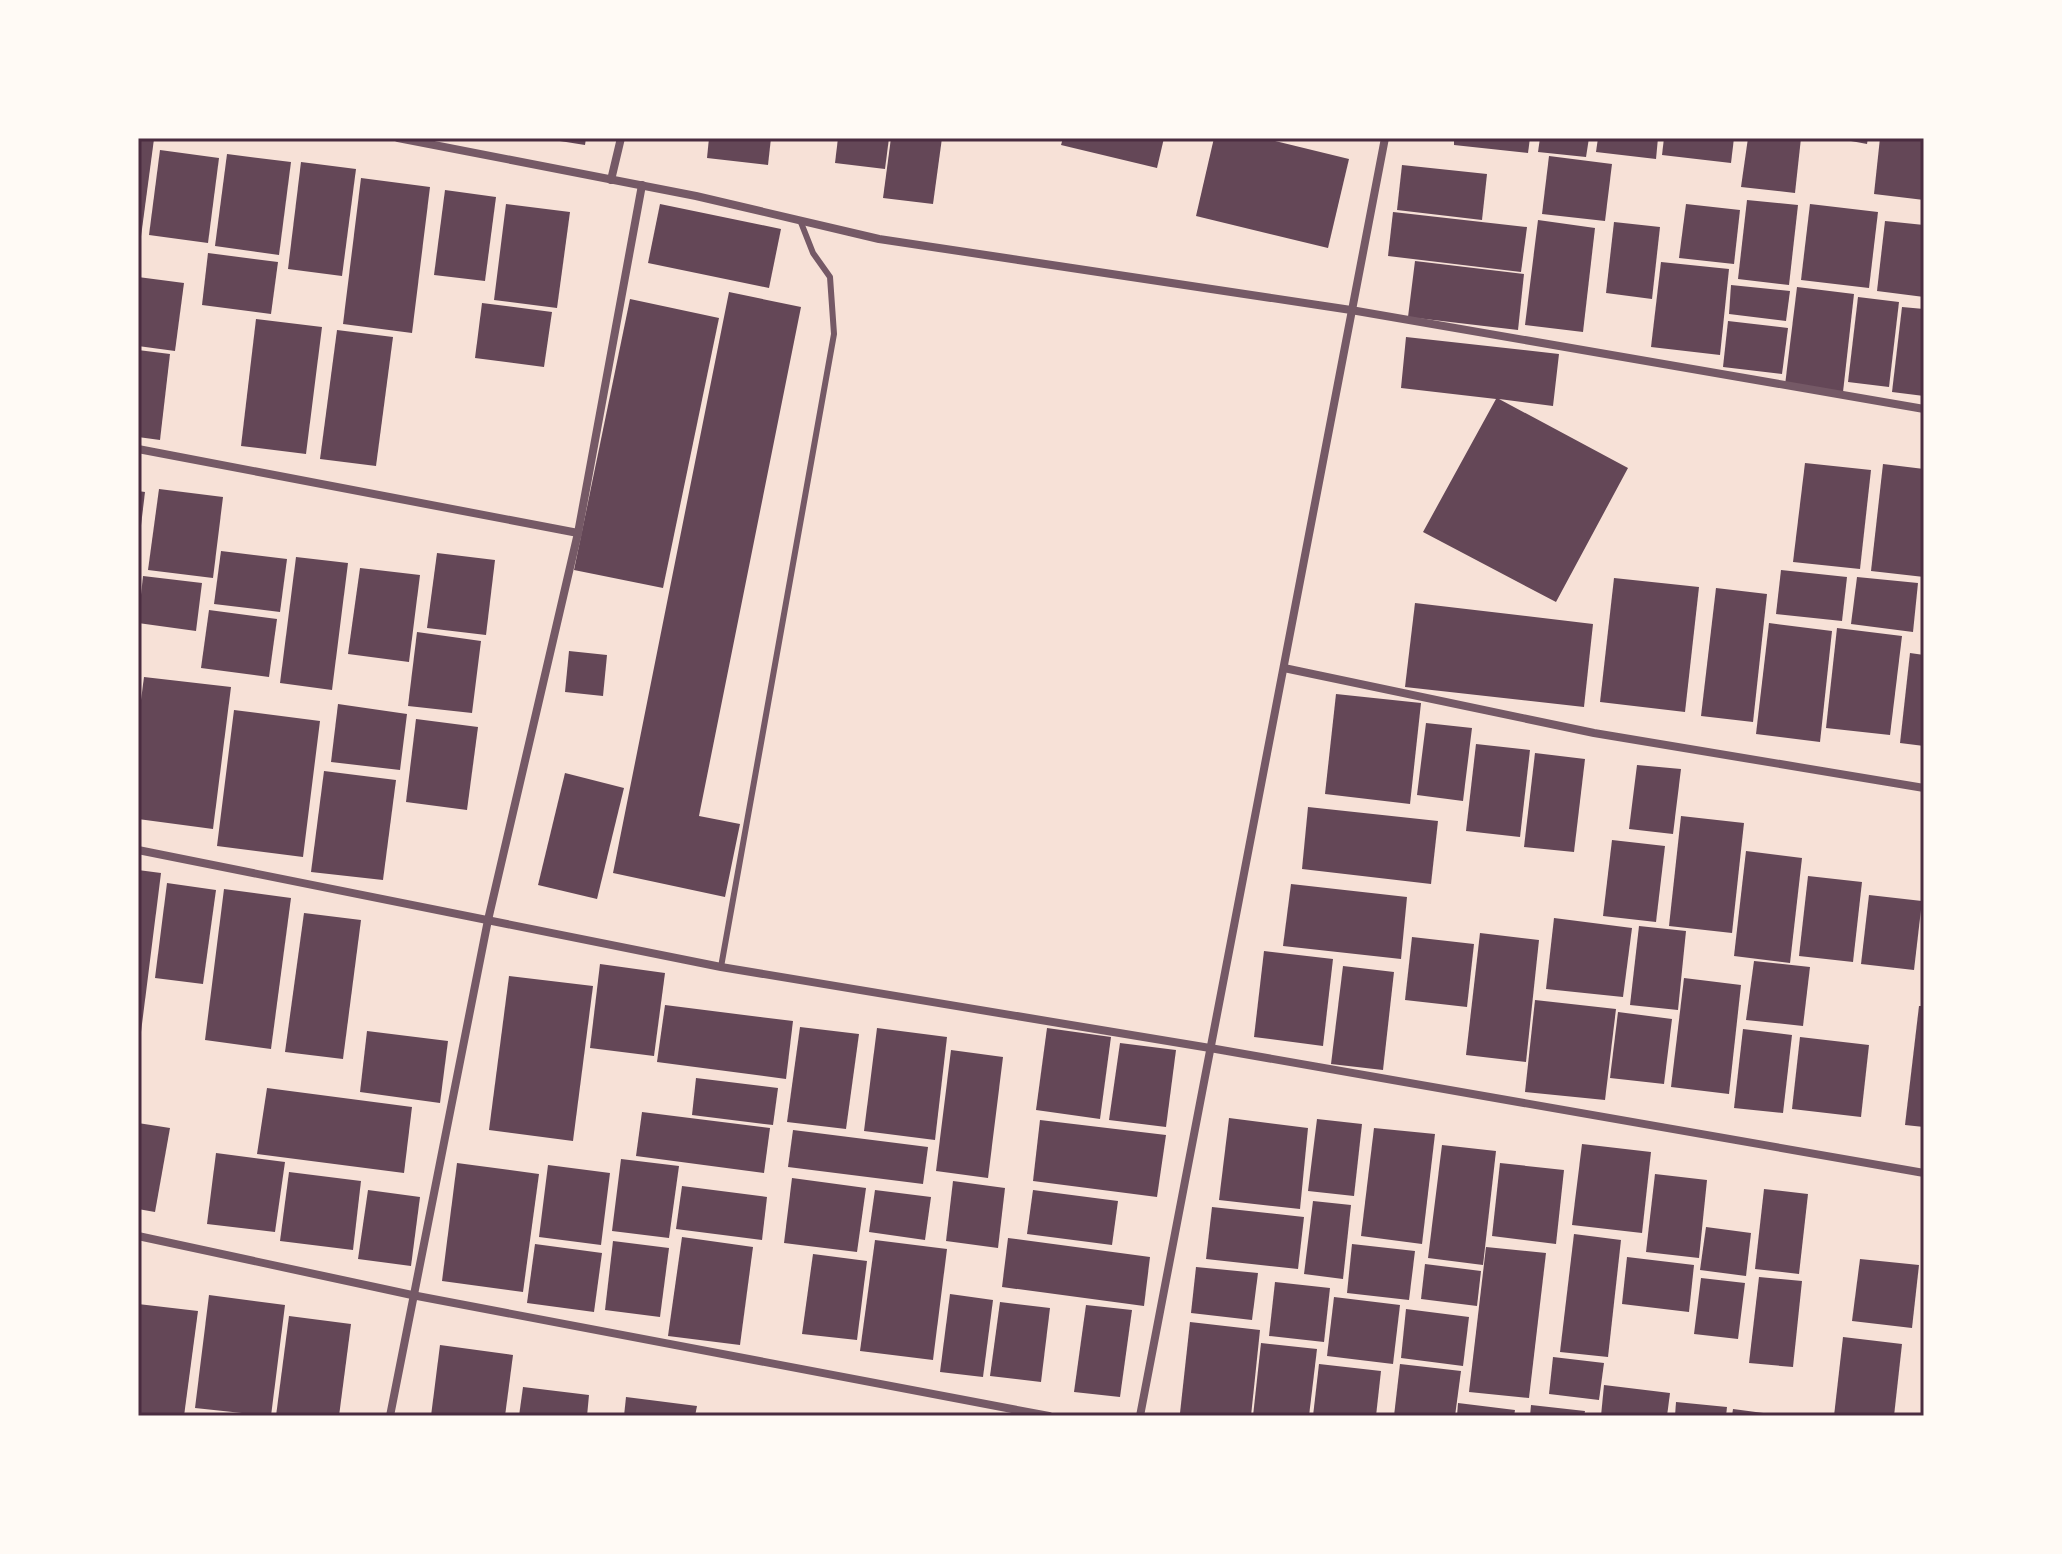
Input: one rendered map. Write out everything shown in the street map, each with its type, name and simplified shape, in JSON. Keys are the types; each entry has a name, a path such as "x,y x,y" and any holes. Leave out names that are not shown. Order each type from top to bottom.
{"street":[{"path":"398,138 642,185 879,239 1351,310 1924,409"},
{"path":"611,180 621,138"},
{"path":"1140,1416 1385,138"},
{"path":"390,1416 488,920 578,533 642,185"},
{"path":"138,449 578,533"},
{"path":"1284,668 1594,733 1924,788"},
{"path":"138,850 721,967 1210,1048 1924,1173"},
{"path":"138,1236 412,1295 1049,1416"}],"lane":[{"path":"721,967 834,334 830,277 813,253 800,220"}],"building":[{"path":"138,138 154,139 140,244 138,244"},
{"path":"541,138 586,138 585,145"},
{"path":"709,138 771,138 768,165 707,158"},
{"path":"838,138 889,138 885,169 835,163"},
{"path":"891,138 942,138 933,204 883,198"},
{"path":"1063,138 1164,138 1157,168 1061,145"},
{"path":"1214,138 1263,138 1349,159 1328,248 1196,216"},
{"path":"1454,138 1530,138 1528,153 1454,145"},
{"path":"1540,138 1589,138 1586,157 1538,152"},
{"path":"1598,138 1658,138 1656,159 1596,152"},
{"path":"1664,138 1734,138 1731,163 1662,155"},
{"path":"1748,138 1801,138 1795,193 1741,187"},
{"path":"1835,138 1868,138 1867,144"},
{"path":"1880,138 1924,138 1924,200 1874,194"},
{"path":"160,150 219,158 208,243 149,235"},
{"path":"227,154 291,162 279,255 215,246"},
{"path":"1549,156 1612,164 1605,221 1542,214"},
{"path":"301,162 356,169 342,276 288,269"},
{"path":"1402,165 1487,174 1482,220 1397,210"},
{"path":"361,178 430,187 412,333 343,324"},
{"path":"445,190 496,197 485,281 434,275"},
{"path":"1747,200 1798,205 1789,285 1738,279"},
{"path":"506,204 570,212 557,308 494,300"},
{"path":"660,204 781,229 769,288 648,263"},
{"path":"1686,204 1740,210 1734,264 1679,258"},
{"path":"1810,204 1878,212 1869,288 1801,280"},
{"path":"1393,212 1527,227 1521,272 1388,256"},
{"path":"1538,220 1595,228 1583,332 1525,325"},
{"path":"1885,221 1924,225 1924,297 1877,291"},
{"path":"1614,222 1660,227 1652,299 1606,293"},
{"path":"208,253 278,262 271,314 202,305"},
{"path":"1415,261 1524,274 1518,330 1408,317"},
{"path":"1661,262 1729,269 1720,355 1651,347"},
{"path":"138,277 184,283 175,351 138,346"},
{"path":"1731,285 1790,291 1786,321 1729,314"},
{"path":"1797,287 1854,294 1843,392 1785,385"},
{"path":"729,292 801,307 699,816 740,824 725,897 613,873"},
{"path":"1858,297 1899,302 1889,387 1848,382"},
{"path":"630,299 719,318 663,588 574,570"},
{"path":"482,303 552,312 544,367 475,358"},
{"path":"1902,307 1924,309 1924,396 1892,392"},
{"path":"256,319 322,327 306,454 241,446"},
{"path":"1728,321 1788,328 1782,374 1723,367"},
{"path":"337,330 393,337 376,466 320,459"},
{"path":"1406,337 1559,354 1553,406 1499,399 1628,468 1556,602 1423,532 1496,399 1401,388"},
{"path":"138,350 170,354 160,440 138,437"},
{"path":"1805,463 1871,470 1860,569 1793,562"},
{"path":"1883,464 1924,469 1924,577 1871,571"},
{"path":"159,489 223,497 213,578 148,570"},
{"path":"138,491 145,492 140,534 138,534"},
{"path":"221,551 287,559 280,612 214,604"},
{"path":"437,553 495,560 486,635 427,628"},
{"path":"296,557 348,563 332,690 280,683"},
{"path":"360,568 420,575 409,662 348,654"},
{"path":"1781,570 1847,577 1842,621 1776,614"},
{"path":"143,576 202,583 196,631 138,623"},
{"path":"1857,577 1918,583 1913,632 1851,624"},
{"path":"1614,578 1699,587 1685,712 1600,702"},
{"path":"1716,588 1767,594 1753,722 1701,716"},
{"path":"1415,603 1593,624 1584,707 1405,687"},
{"path":"209,610 277,619 269,677 201,668"},
{"path":"1769,623 1832,631 1820,742 1756,734"},
{"path":"1837,628 1902,636 1890,735 1826,728"},
{"path":"417,632 481,641 472,713 408,706"},
{"path":"569,651 607,655 603,696 565,692"},
{"path":"1910,653 1924,655 1924,746 1900,743"},
{"path":"144,677 231,687 213,829 138,819 138,723"},
{"path":"1336,694 1421,703 1410,804 1325,794"},
{"path":"338,704 407,714 400,770 331,762"},
{"path":"234,710 320,721 303,857 217,846"},
{"path":"416,719 478,727 467,810 406,802"},
{"path":"1426,723 1472,728 1463,801 1417,795"},
{"path":"1476,744 1530,750 1520,837 1466,831"},
{"path":"1535,753 1585,759 1574,852 1524,847"},
{"path":"1637,765 1681,769 1673,834 1629,829"},
{"path":"324,771 396,780 383,880 311,872"},
{"path":"565,773 624,788 597,899 538,885"},
{"path":"1308,807 1438,821 1431,884 1302,869"},
{"path":"1681,816 1744,823 1732,933 1669,926"},
{"path":"1612,840 1665,846 1656,922 1603,916"},
{"path":"1746,851 1802,858 1790,963 1734,956"},
{"path":"138,870 161,873 140,1040 138,1040"},
{"path":"1808,876 1862,882 1853,962 1799,956"},
{"path":"167,883 216,890 203,984 155,978"},
{"path":"1291,884 1407,897 1401,959 1283,946"},
{"path":"224,889 291,898 271,1049 205,1040"},
{"path":"1869,895 1922,901 1914,970 1861,964"},
{"path":"304,913 361,920 343,1059 285,1052"},
{"path":"1554,918 1632,928 1623,997 1546,989"},
{"path":"1639,926 1686,931 1678,1010 1630,1005"},
{"path":"1480,933 1539,940 1526,1062 1466,1055"},
{"path":"1412,937 1474,944 1467,1007 1405,1000"},
{"path":"1264,951 1333,959 1323,1046 1254,1037"},
{"path":"1754,961 1810,967 1803,1026 1746,1020"},
{"path":"600,964 665,973 654,1056 590,1048"},
{"path":"1343,966 1394,972 1383,1070 1331,1064"},
{"path":"509,976 593,986 573,1141 489,1130"},
{"path":"1684,978 1741,985 1729,1094 1671,1087"},
{"path":"1535,1000 1616,1009 1605,1100 1525,1092"},
{"path":"665,1005 793,1021 786,1079 657,1062"},
{"path":"1919,1006 1924,1006 1924,1127 1905,1125"},
{"path":"1618,1012 1672,1019 1664,1084 1610,1078"},
{"path":"800,1027 859,1034 846,1129 787,1122"},
{"path":"877,1028 947,1037 935,1140 864,1131"},
{"path":"1047,1028 1111,1037 1100,1119 1036,1110"},
{"path":"1743,1029 1792,1035 1783,1113 1734,1108"},
{"path":"367,1031 448,1041 440,1103 360,1092"},
{"path":"1800,1037 1869,1045 1861,1117 1792,1109"},
{"path":"1120,1043 1176,1050 1166,1127 1109,1120"},
{"path":"951,1050 1003,1057 988,1178 936,1171"},
{"path":"696,1078 778,1088 773,1125 692,1115"},
{"path":"267,1088 412,1107 404,1173 257,1154"},
{"path":"642,1112 770,1128 764,1173 636,1156"},
{"path":"1229,1118 1308,1128 1300,1209 1219,1200"},
{"path":"1317,1119 1362,1124 1354,1196 1308,1191"},
{"path":"1040,1120 1166,1135 1157,1197 1033,1181"},
{"path":"138,1123 170,1128 155,1212 138,1209"},
{"path":"1374,1128 1435,1134 1422,1244 1361,1236"},
{"path":"793,1130 928,1147 923,1184 788,1167"},
{"path":"1582,1144 1651,1152 1642,1233 1572,1225"},
{"path":"1442,1145 1496,1151 1483,1265 1428,1258"},
{"path":"216,1153 285,1162 275,1232 207,1224"},
{"path":"621,1159 679,1166 669,1238 612,1231"},
{"path":"457,1163 539,1174 523,1292 442,1281"},
{"path":"1500,1163 1564,1170 1556,1244 1492,1236"},
{"path":"548,1165 610,1173 601,1245 539,1237"},
{"path":"289,1172 361,1181 353,1250 280,1241"},
{"path":"1655,1174 1707,1180 1699,1258 1646,1252"},
{"path":"792,1178 866,1188 857,1252 784,1243"},
{"path":"953,1181 1005,1188 998,1248 946,1241"},
{"path":"682,1186 767,1197 762,1240 676,1229"},
{"path":"1764,1189 1808,1194 1799,1274 1755,1269"},
{"path":"368,1190 420,1197 411,1266 358,1259"},
{"path":"875,1190 931,1197 925,1240 869,1232"},
{"path":"1033,1190 1118,1201 1112,1245 1027,1234"},
{"path":"1313,1201 1351,1205 1343,1279 1304,1274"},
{"path":"1212,1207 1304,1217 1298,1269 1206,1259"},
{"path":"1706,1227 1751,1233 1746,1276 1700,1270"},
{"path":"1574,1234 1621,1240 1608,1357 1560,1352"},
{"path":"682,1237 753,1247 740,1345 668,1336"},
{"path":"1008,1238 1150,1257 1144,1306 1002,1287"},
{"path":"875,1240 947,1249 933,1360 860,1351"},
{"path":"613,1241 669,1248 660,1317 605,1310"},
{"path":"535,1244 602,1253 594,1312 527,1303"},
{"path":"1352,1244 1415,1251 1409,1300 1347,1293"},
{"path":"1486,1247 1546,1253 1529,1398 1469,1392"},
{"path":"813,1254 867,1261 857,1340 802,1334"},
{"path":"1627,1257 1694,1265 1689,1312 1622,1304"},
{"path":"1860,1259 1919,1265 1912,1328 1852,1321"},
{"path":"1425,1264 1481,1271 1477,1306 1421,1299"},
{"path":"1196,1267 1258,1273 1252,1320 1191,1313"},
{"path":"1759,1277 1802,1281 1793,1367 1749,1363"},
{"path":"1701,1278 1745,1283 1738,1339 1694,1334"},
{"path":"1275,1282 1330,1288 1324,1342 1269,1336"},
{"path":"950,1294 993,1300 983,1377 940,1372"},
{"path":"209,1295 285,1305 271,1416 195,1408"},
{"path":"1334,1297 1400,1305 1393,1364 1327,1356"},
{"path":"1000,1302 1050,1308 1041,1382 990,1376"},
{"path":"138,1304 198,1311 184,1416 138,1416"},
{"path":"1086,1305 1132,1310 1120,1397 1074,1392"},
{"path":"1406,1309 1469,1317 1463,1366 1401,1358"},
{"path":"289,1316 351,1324 339,1416 276,1416"},
{"path":"1190,1322 1260,1330 1251,1416 1180,1413"},
{"path":"1843,1337 1902,1344 1894,1416 1834,1416"},
{"path":"1261,1343 1317,1349 1309,1416 1253,1416"},
{"path":"440,1345 513,1355 505,1416 431,1416"},
{"path":"1553,1357 1604,1363 1599,1400 1549,1394"},
{"path":"1319,1364 1381,1371 1376,1416 1313,1416"},
{"path":"1400,1364 1461,1371 1455,1416 1394,1416"},
{"path":"1604,1385 1670,1393 1667,1416 1601,1416"},
{"path":"523,1387 589,1395 587,1416 519,1416"},
{"path":"626,1397 697,1406 695,1416 624,1416"},
{"path":"1676,1402 1727,1407 1726,1416 1675,1416"},
{"path":"1458,1403 1515,1410 1514,1416 1457,1416"},
{"path":"1531,1405 1585,1411 1584,1416 1530,1416"},
{"path":"1733,1409 1771,1414 1732,1416"}]}
